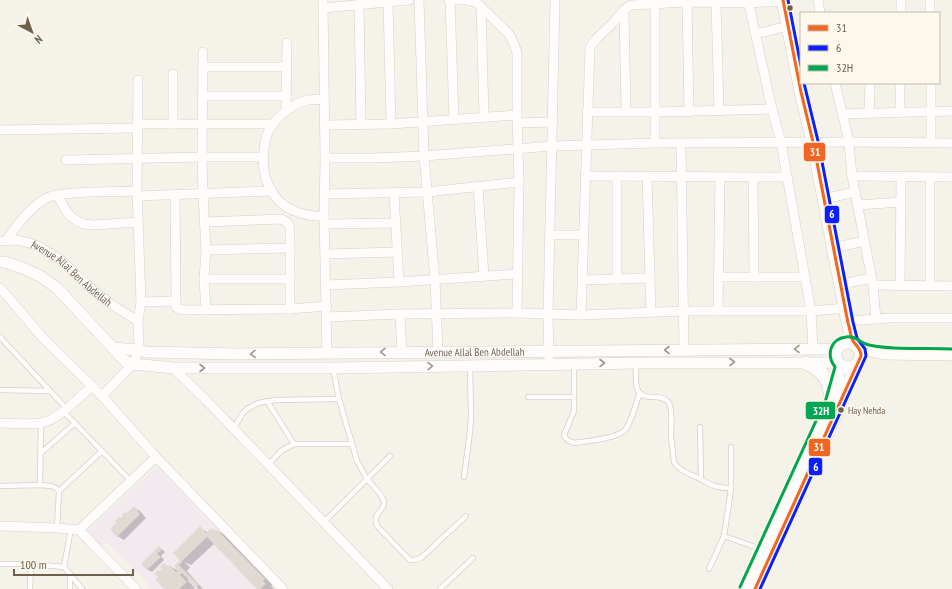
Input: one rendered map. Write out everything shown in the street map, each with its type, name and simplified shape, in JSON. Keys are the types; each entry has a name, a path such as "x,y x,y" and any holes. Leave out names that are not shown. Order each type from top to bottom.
{"main road":[{"path":"755,589 840,404 857,354 848,322 813,142 801,92 783,1"},
{"path":"848,322 834,353 834,358 838,364 846,368 850,368 857,354"},
{"path":"838,346 849,341 857,354"},
{"path":"857,354 952,354"},
{"path":"806,363 819,370 825,377 830,389 831,401"},
{"path":"745,589 831,401 835,391 838,364"}],"street":[{"path":"327,353 326,254 324,220 325,158 323,4 359,4 409,0"},
{"path":"419,0 424,156 435,280 438,352"},
{"path":"454,119 449,0 467,0 479,3 508,33 516,46 519,182 517,313"},
{"path":"549,364 548,314 555,0"},
{"path":"818,0 820,12"},
{"path":"901,0 901,12"},
{"path":"930,0 930,12"},
{"path":"388,1 391,124"},
{"path":"748,1 772,109 781,142 811,311 813,349"},
{"path":"581,315 590,47 624,10 632,5 655,2 783,1"},
{"path":"655,2 655,143"},
{"path":"687,2 689,112"},
{"path":"716,2 719,111"},
{"path":"479,3 484,117"},
{"path":"359,4 361,125"},
{"path":"624,10 626,112"},
{"path":"755,34 788,26"},
{"path":"286,111 287,43"},
{"path":"203,52 202,157 206,250 204,279 206,310"},
{"path":"203,67 287,67"},
{"path":"173,74 173,124"},
{"path":"102,396 132,364 139,350 138,321 141,302 137,194 138,80"},
{"path":"835,84 849,142 852,176 872,282 876,319"},
{"path":"869,113 870,84"},
{"path":"900,84 900,112"},
{"path":"931,84 931,142"},
{"path":"203,96 286,96"},
{"path":"324,99 308,100 296,105 286,111 272,124 264,143 263,157 266,179 271,191 281,203 288,208 324,220 396,223"},
{"path":"587,112 689,112 772,109"},
{"path":"842,114 952,111"},
{"path":"324,125 391,124 484,117 553,122"},
{"path":"0,130 173,124 272,124"},
{"path":"325,158 380,158 552,146 655,143 952,143"},
{"path":"680,144 684,350"},
{"path":"66,160 263,157"},
{"path":"585,176 787,178"},
{"path":"617,176 617,279"},
{"path":"647,176 651,312"},
{"path":"852,176 952,177"},
{"path":"930,176 930,285"},
{"path":"718,311 720,177"},
{"path":"900,286 901,177"},
{"path":"753,178 754,277"},
{"path":"324,194 427,192 519,182"},
{"path":"478,187 484,276"},
{"path":"3,241 39,204 47,198 58,195 81,193 203,194 271,191"},
{"path":"824,199 855,192"},
{"path":"394,193 398,282"},
{"path":"175,194 176,307 181,310 206,310 290,309 326,306"},
{"path":"58,195 68,214 83,224 94,225 138,222"},
{"path":"858,205 901,202"},
{"path":"205,222 281,219 287,222 290,227 290,309"},
{"path":"550,235 584,235"},
{"name":"Avenue Allal Ben Abdellah","path":"3,241 18,240 44,249 61,260 87,285 112,305 138,321"},
{"path":"833,248 864,241"},
{"path":"206,250 290,248"},
{"path":"326,254 397,252"},
{"name":"Avenue Allal Ben Abdellah","path":"0,262 16,265 25,269 40,276 57,288 126,362 132,364 173,368 333,368 574,363 838,364"},
{"path":"326,285 435,280 517,274"},
{"path":"718,277 805,277"},
{"path":"583,280 650,278"},
{"path":"204,279 290,279"},
{"path":"841,284 872,282 900,286 952,286"},
{"path":"0,288 42,338 102,396 156,457 283,589"},
{"path":"141,302 176,301"},
{"path":"327,317 400,314 517,313 581,315 684,311 811,311 846,308"},
{"path":"400,314 402,352"},
{"path":"848,322 876,319 952,318"},
{"name":"Avenue Allal Ben Abdellah","path":"113,348 146,352 237,354 813,349 838,346"},
{"path":"173,368 388,589"},
{"path":"0,423 41,423 50,421 92,386"},
{"path":"75,529 156,457"},
{"path":"0,526 75,529 136,589"}],"lane":[{"path":"0,337 50,391 75,423 130,481"},
{"path":"574,363 574,411 564,434 568,441 574,443 621,434 629,423 640,393"},
{"path":"636,363 637,385 640,393 646,397 662,398 669,404 671,411 671,438 674,462 677,467 716,487 731,488"},
{"path":"464,477 471,416 470,365"},
{"path":"333,368 339,398 358,461 367,479 384,501 383,507 376,516 375,522 377,526 410,560 413,561 421,558 466,516"},
{"path":"0,390 50,391"},
{"path":"528,397 574,397"},
{"path":"233,429 243,413 258,403 267,401 339,398"},
{"path":"267,401 294,444"},
{"path":"40,485 41,423"},
{"path":"41,453 75,423"},
{"path":"700,427 701,479"},
{"path":"268,465 281,451 294,444 352,444"},
{"path":"709,569 724,536 731,488 731,447"},
{"path":"58,492 102,451"},
{"path":"324,522 390,456"},
{"path":"0,486 40,485 56,488 58,492 57,528"},
{"path":"64,567 75,529"},
{"path":"724,536 763,550"},
{"path":"440,589 473,558"},
{"path":"0,564 31,564 64,567 82,589"},
{"path":"30,589 31,564"},
{"path":"70,574 70,589"}],"shaded area":[{"path":"157,467 275,589 153,589 107,542 100,547 86,532"}],"building":[{"path":"134,506 140,514 117,537 110,529 117,522 115,521 119,517 120,518 123,516 122,515 125,512 127,513"},
{"path":"200,526 206,533 212,528 214,531 216,529 265,579 263,581 266,584 260,589 257,589 207,537 179,565 199,585 196,588 182,573 180,575 187,582 179,589 164,589 155,579 158,577 154,573 162,569 160,567 164,563 168,567 170,565 176,572 178,570 174,566 180,561 173,553"},
{"path":"159,546 162,549 157,554 161,557 147,570 141,564"}],"transit line":[{"name":"31","path":"755,589 861,356 859,349 852,339 848,323 813,142 801,92 783,0"},
{"name":"6","path":"788,0 800,61"},
{"name":"6","path":"760,589 866,356 865,349 857,338 853,322 818,141 804,84"},
{"name":"32H","path":"740,587 826,399 835,367 830,353 833,344 841,338 849,337 855,338 866,344 879,347 952,349"}],"place":[{"name":"Hay Nehda","path":"841,410"}]}
